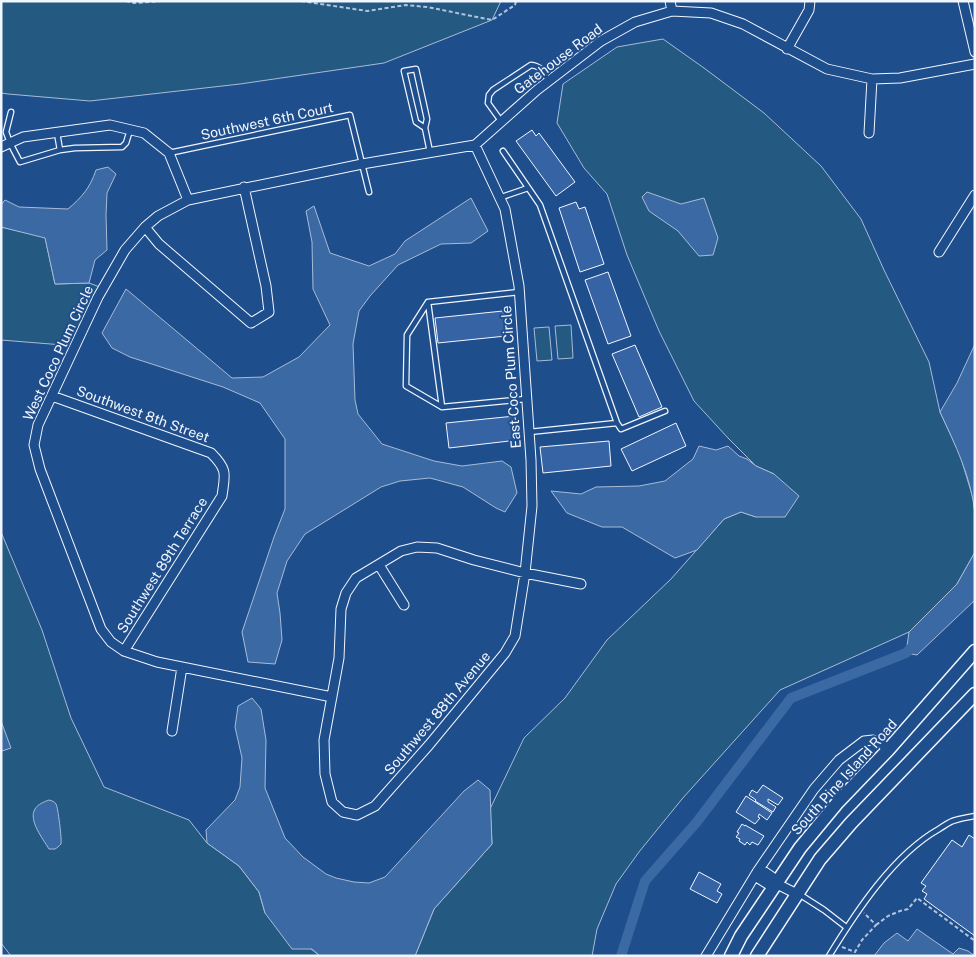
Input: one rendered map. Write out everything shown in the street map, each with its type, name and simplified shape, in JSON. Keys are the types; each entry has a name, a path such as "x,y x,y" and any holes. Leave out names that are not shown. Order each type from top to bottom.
{"main road":[{"name":"South Pine Island Road","path":"731,956 741,936 800,848 838,802 888,750 975,651"},
{"path":"757,956 761,947 820,859 851,823 975,694"}],"street":[{"path":"670,1 672,11"},
{"path":"787,49 809,10 810,1"},
{"path":"963,1 975,52"},
{"name":"Gatehouse Road","path":"475,145 549,81 601,41 635,22 672,11 711,13 743,24 827,69 872,79 900,78 975,64"},
{"path":"870,133 872,79"},
{"path":"6,145 24,137 110,125 144,133 169,153 188,200 362,164 475,145"},
{"name":"East Coco Plum Circle","path":"475,145 505,209 519,292 531,460 532,506 525,573 518,615"},
{"path":"145,227 159,244 251,323 270,312 244,187"},
{"path":"939,252 975,195"},
{"name":"West Coco Plum Circle","path":"124,651 111,642 101,629 40,469 34,445 38,425 98,297 125,250 145,227 158,216 188,200"},
{"name":"Southwest 8th Street","path":"52,396 211,453 221,464"},
{"name":"Southwest 89th Terrace","path":"124,651 222,496 225,477 221,464"},
{"path":"124,651 157,662 332,697 339,658 341,609 346,593 356,578 401,551 417,547 437,548 525,573 581,584"},
{"path":"380,564 404,604"},
{"name":"Southwest 88th Avenue","path":"332,697 324,740 325,774 332,802 343,812 357,815 375,806 429,745 505,653 515,636 518,615"},
{"path":"172,731 182,667"},
{"path":"706,956 757,872 814,788 839,760 864,741 873,740 882,744 888,750"},
{"path":"757,872 762,870 775,879 777,884 797,894"}],"lane":[{"path":"502,122 488,103 489,96 493,90 531,65 538,66 549,81"},
{"path":"425,128 416,122 404,71 416,69 427,119 425,128 430,152"},
{"path":"11,112 6,132 6,145 20,162 60,150 122,147 126,143 130,130"},
{"name":"Southwest 6th Court","path":"169,153 350,115 362,164"},
{"path":"57,133 60,150"},
{"path":"503,151 540,205 618,423 622,429 665,411"},
{"path":"362,164 369,192"},
{"path":"500,198 528,188"},
{"path":"428,302 519,292"},
{"path":"428,302 442,407"},
{"path":"428,302 407,334 406,386 442,407 526,399"},
{"path":"529,432 618,423"},
{"path":"828,956 877,886 901,859 928,835 955,820 975,816"},
{"path":"797,894 824,910 846,928"}],"path":[{"path":"126,1 134,3 163,1"},
{"path":"301,1 367,11 406,5 427,7 492,20 515,5 516,1"},
{"path":"854,956 862,940 876,925 895,913 908,910 917,898 975,941"},
{"path":"864,913 876,925"},
{"path":"840,946 856,952"}],"shaded area":[{"path":"1,1 501,1 492,20 384,63 240,84 90,101 1,93"},
{"path":"663,39 764,113 821,166 861,219 929,362 940,412 960,455 973,498 975,552 957,584 909,632 780,690 682,799 616,884 597,929 592,956 415,956 434,909 492,844 490,809 524,738 565,698 607,640 671,579 724,519 741,512 756,517 774,474 756,466 694,401 659,331 627,255 607,194 584,168 557,123 563,84 617,47"},
{"path":"108,167 116,174 107,193 107,250 95,260 89,283 55,284 45,238 1,227 1,205 5,200 19,207 68,209 85,192 96,170"},
{"path":"647,192 681,204 704,198 718,238 713,255 699,256 678,231 649,211 642,197"},
{"path":"471,198 488,231 471,243 441,244 398,265 359,311 353,344 355,400 358,414 382,444 434,461 462,466 502,461 511,467 517,493 505,512 463,487 430,478 400,481 381,487 305,534 287,561 277,593 282,640 275,664 248,662 242,632 285,509 285,439 260,403 223,387 130,357 112,348 102,333 126,289 232,378 263,377 299,357 330,325 313,289 312,242 306,211 314,206 330,253 369,266 395,254 405,241"},
{"path":"1,227 45,237 55,284 89,283 100,287 77,333 70,332 63,345 1,340"},
{"path":"571,325 573,358 558,359 555,326"},
{"path":"549,327 552,360 537,361 534,328"},
{"path":"975,344 975,513 966,474 940,412 957,383"},
{"path":"699,446 716,450 728,446 739,456 774,474 799,496 785,517 756,517 741,512 724,519 697,550 675,558 622,527 602,527 567,513 551,491 581,494 596,487 639,486 665,481 693,459"},
{"path":"1,532 42,630 71,718 104,787 189,820 207,843 239,866 259,892 265,913 320,956 11,956 1,943"},
{"path":"975,552 975,600 917,655 906,653 909,632 957,584"},
{"path":"252,698 261,709 266,740 265,788 285,838 303,857 326,874 336,878 369,883 385,877 464,791 478,780 490,790 492,844 434,909 415,956 320,956 312,949 292,949 265,913 259,892 239,866 207,843 206,830 235,800 240,787 242,758 235,727 238,706"},
{"path":"1,721 11,748 2,751 1,751"},
{"path":"49,800 56,804 60,824 61,844 55,849 49,849 33,818 36,807"},
{"path":"917,929 953,954 959,948 975,956 874,956 884,943 897,933 908,941"}],"building":[{"path":"532,130 536,136 539,133 575,182 556,196 516,141"},
{"path":"576,202 579,209 585,207 604,264 580,272 559,208"},
{"path":"608,272 631,336 608,344 585,280"},
{"path":"503,311 506,336 438,343 435,318"},
{"path":"635,345 662,407 639,417 612,354"},
{"path":"515,416 518,440 449,448 446,423"},
{"path":"676,423 686,446 632,471 621,449"},
{"path":"609,441 611,466 543,473 540,447"},
{"path":"763,785 783,798 778,805 768,799 768,802 776,807 773,812 749,795 752,790 757,793"},
{"path":"746,796 772,813 767,820 759,814 758,817 760,818 755,824 736,812"},
{"path":"742,824 764,836 758,845 752,842 750,845 747,842 745,845 739,841 740,839 736,837"},
{"path":"969,835 975,839 975,936 924,899 927,894 922,891 926,886 921,883 952,840 962,847"},
{"path":"699,872 721,884 717,891 722,894 717,903 690,889"}],"waterway":[{"path":"621,956 645,881 696,823 791,698 906,653 915,644"}]}
